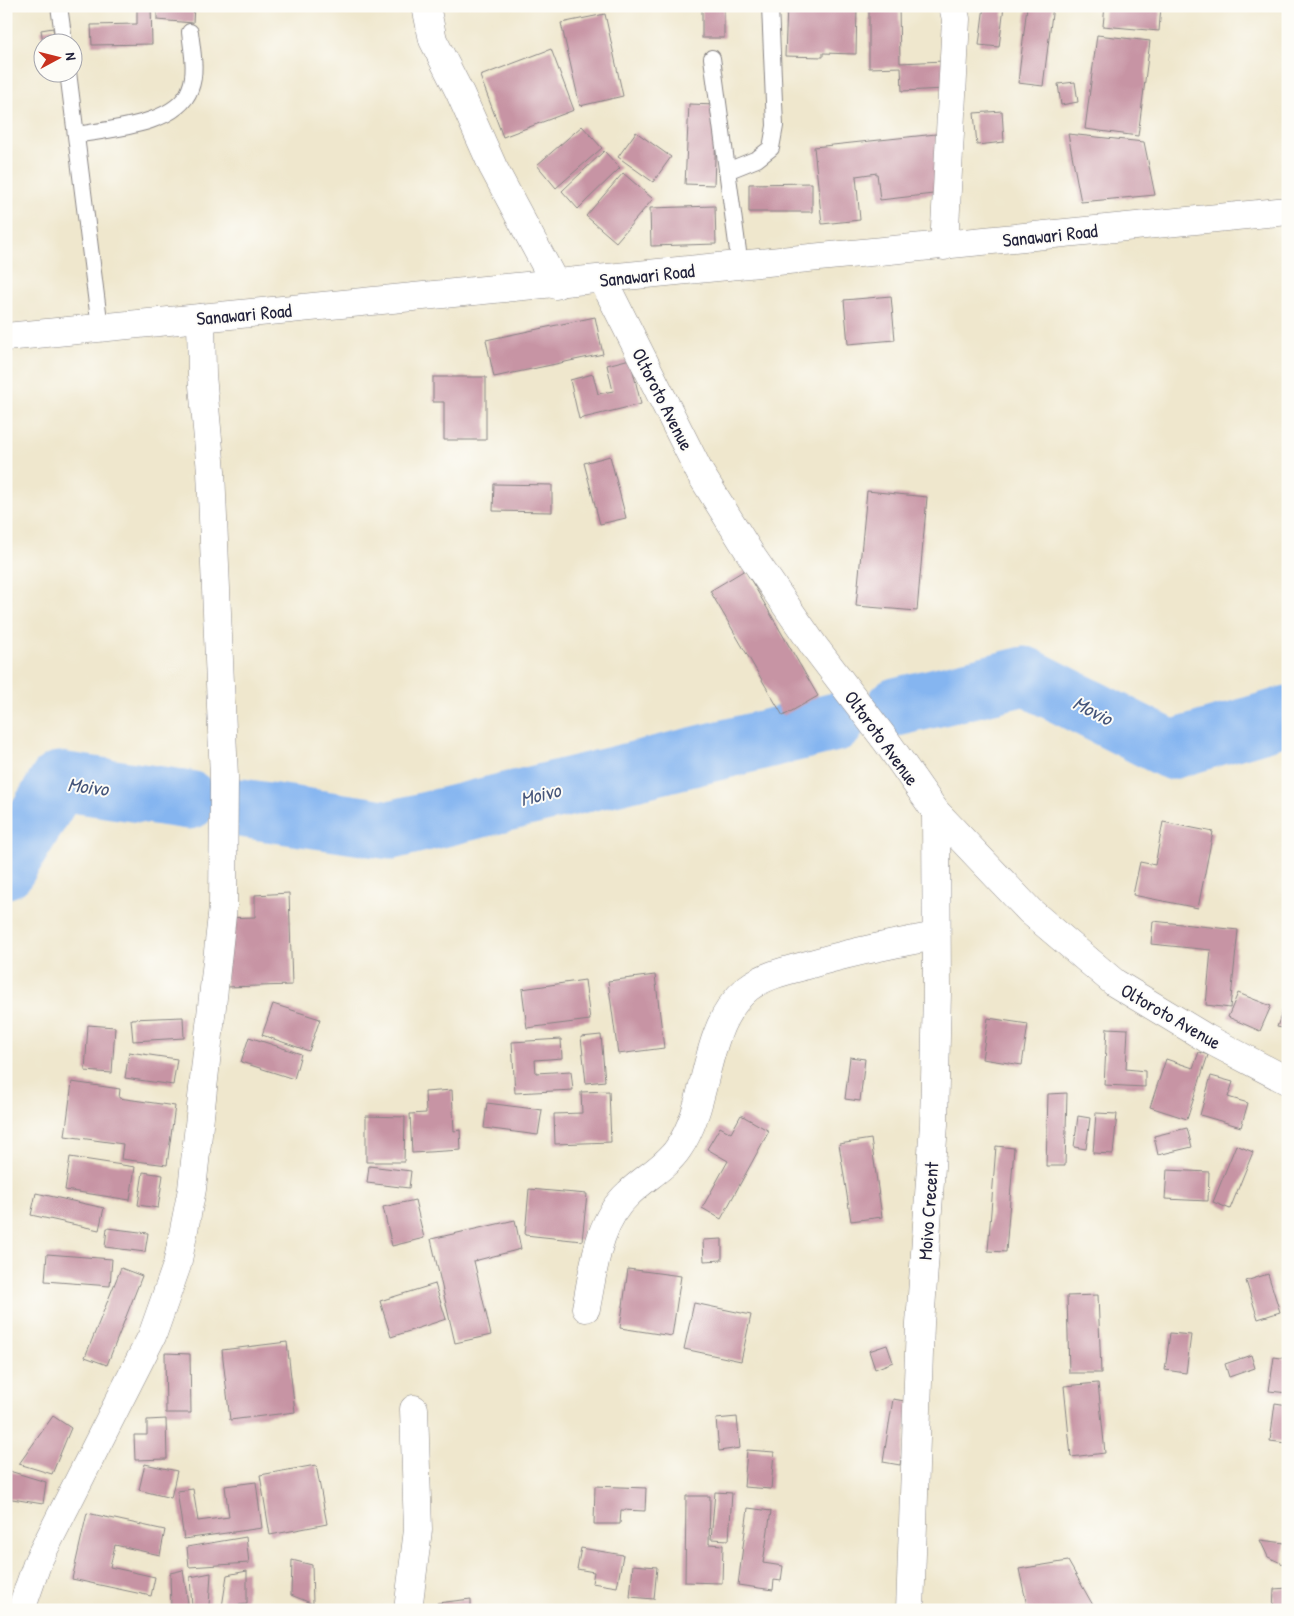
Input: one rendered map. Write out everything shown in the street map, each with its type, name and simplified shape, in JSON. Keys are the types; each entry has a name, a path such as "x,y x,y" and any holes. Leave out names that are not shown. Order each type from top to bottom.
{"street":[{"path":"426,6 433,40 460,93 493,168 556,285"},
{"path":"944,246 951,74 956,20 953,6"},
{"name":"Sanawari Road","path":"6,337 556,285 1288,211"},
{"name":"Oltoroto Avenue","path":"603,280 700,472 753,558 814,646 887,742 936,812 1030,911 1115,983 1206,1038 1288,1081"},
{"path":"21,1610 38,1560 152,1336 177,1265 192,1189 223,906 224,826 224,777 212,471 202,375 201,318"},
{"name":"Moivo Crecent","path":"910,1610 920,1324 934,1124 938,992 936,812"},
{"path":"586,1308 604,1228 612,1213 626,1195 668,1162 680,1148 692,1122 717,1034 733,1003 748,988 771,975 851,952 936,936"},
{"path":"408,1610 418,1530 414,1408"}],"lane":[{"path":"59,6 63,32"},
{"path":"727,171 758,159 771,148 775,126 770,6"},
{"path":"77,136 152,120 174,110 190,90 194,66 190,32"},
{"path":"712,58 740,266"},
{"path":"69,82 100,328"}],"building":[{"path":"137,6 151,6 152,44 92,45 91,25 137,24"},
{"path":"157,6 194,6 193,23 157,20"},
{"path":"702,6 724,6 724,38 702,38"},
{"path":"787,6 857,6 856,54 823,53 823,57 785,56"},
{"path":"869,6 899,6 900,63 944,61 945,89 902,91 901,67 869,68"},
{"path":"984,6 1004,6 999,47 979,45"},
{"path":"1027,6 1053,6 1043,86 1018,83"},
{"path":"1105,6 1161,6 1159,31 1103,26"},
{"path":"605,14 623,96 580,106 561,23"},
{"path":"53,28 54,32 41,32 41,30"},
{"path":"1097,35 1150,41 1138,136 1085,129"},
{"path":"551,49 574,110 503,137 480,76"},
{"path":"1075,82 1078,102 1061,105 1058,84"},
{"path":"689,104 717,105 714,185 685,184"},
{"path":"1002,111 1004,142 977,145 974,113"},
{"path":"582,126 602,148 556,188 537,165"},
{"path":"636,132 671,157 653,182 618,157"},
{"path":"936,134 942,193 880,200 877,173 856,176 860,220 822,224 814,147"},
{"path":"1068,134 1144,142 1155,195 1081,202"},
{"path":"604,151 620,168 578,209 562,191"},
{"path":"623,173 653,199 616,242 586,216"},
{"path":"812,183 812,212 749,212 749,184"},
{"path":"715,206 716,244 651,246 650,208"},
{"path":"891,296 895,340 848,344 844,300"},
{"path":"595,317 603,354 494,377 486,340"},
{"path":"630,359 641,404 579,419 570,380 593,374 598,394 613,391 607,365"},
{"path":"433,377 486,377 486,440 444,440 444,402 433,402"},
{"path":"610,456 626,518 600,524 584,463"},
{"path":"494,484 552,485 552,512 493,511"},
{"path":"867,491 927,497 917,611 856,606"},
{"path":"745,570 818,696 783,716 710,591"},
{"path":"1163,822 1213,832 1198,908 1133,895 1140,862 1155,865"},
{"path":"289,893 292,985 226,987 224,918 255,917 255,895"},
{"path":"1153,921 1238,930 1230,1008 1206,1005 1211,950 1151,944"},
{"path":"655,975 664,1048 618,1054 608,981"},
{"path":"585,980 590,1020 527,1028 522,989"},
{"path":"1238,993 1271,1006 1260,1031 1228,1017"},
{"path":"1288,995 1288,1029 1277,1027"},
{"path":"273,1004 320,1019 309,1051 262,1035"},
{"path":"183,1017 184,1038 133,1041 131,1019"},
{"path":"988,1018 1028,1024 1022,1065 982,1059"},
{"path":"88,1025 115,1027 112,1073 85,1071"},
{"path":"1107,1028 1128,1029 1126,1069 1145,1071 1145,1087 1104,1085"},
{"path":"601,1035 605,1081 586,1083 581,1037"},
{"path":"249,1037 301,1054 294,1079 241,1062"},
{"path":"561,1039 562,1058 535,1060 536,1073 571,1071 573,1090 515,1093 512,1042"},
{"path":"129,1052 177,1059 173,1085 125,1078"},
{"path":"1199,1052 1208,1055 1187,1119 1150,1107 1166,1059 1193,1068"},
{"path":"850,1057 865,1059 860,1101 845,1099"},
{"path":"1211,1076 1233,1082 1228,1097 1248,1103 1241,1127 1200,1115"},
{"path":"72,1082 120,1089 119,1098 175,1106 167,1165 121,1159 123,1144 65,1136"},
{"path":"452,1090 454,1131 460,1130 461,1150 412,1153 410,1114 426,1113 425,1092"},
{"path":"609,1091 611,1142 555,1144 554,1114 582,1113 581,1092"},
{"path":"1067,1093 1065,1166 1046,1166 1048,1094"},
{"path":"487,1103 542,1110 538,1135 484,1128"},
{"path":"1096,1113 1117,1114 1113,1154 1093,1153"},
{"path":"741,1115 769,1131 721,1219 702,1208 728,1161 707,1149 720,1127 731,1133"},
{"path":"366,1116 405,1117 404,1162 366,1162"},
{"path":"1078,1116 1090,1118 1086,1149 1074,1147"},
{"path":"1187,1128 1192,1147 1158,1155 1154,1136"},
{"path":"871,1139 882,1217 851,1221 839,1144"},
{"path":"1236,1145 1253,1152 1230,1209 1213,1202"},
{"path":"996,1146 1014,1148 1006,1252 988,1251"},
{"path":"70,1157 135,1167 130,1200 65,1190"},
{"path":"369,1166 411,1171 409,1188 367,1183"},
{"path":"1167,1170 1209,1172 1208,1201 1165,1199"},
{"path":"143,1172 163,1175 158,1208 138,1205"},
{"path":"529,1189 587,1194 582,1241 525,1235"},
{"path":"36,1193 104,1208 99,1230 31,1215"},
{"path":"415,1200 424,1238 392,1246 383,1207"},
{"path":"515,1220 521,1249 474,1261 491,1335 455,1343 431,1239"},
{"path":"107,1228 148,1233 145,1252 105,1247"},
{"path":"722,1239 722,1260 704,1261 703,1240"},
{"path":"47,1254 112,1259 110,1286 45,1281"},
{"path":"121,1268 142,1276 107,1365 85,1357"},
{"path":"628,1269 681,1276 672,1336 620,1328"},
{"path":"1268,1274 1280,1312 1258,1319 1246,1281"},
{"path":"435,1284 446,1319 391,1337 380,1301"},
{"path":"1098,1295 1101,1373 1069,1373 1067,1296"},
{"path":"694,1303 751,1315 741,1361 684,1349"},
{"path":"1170,1333 1191,1335 1186,1373 1165,1370"},
{"path":"287,1342 295,1412 230,1420 222,1350"},
{"path":"887,1345 893,1362 875,1369 869,1351"},
{"path":"165,1353 190,1354 191,1413 166,1413"},
{"path":"1251,1355 1255,1368 1229,1377 1225,1364"},
{"path":"1274,1357 1288,1359 1288,1393 1269,1391"},
{"path":"1098,1383 1105,1453 1071,1457 1064,1386"},
{"path":"893,1399 910,1402 900,1465 883,1462"},
{"path":"1275,1403 1288,1405 1286,1443 1270,1441"},
{"path":"53,1416 71,1428 52,1474 19,1464"},
{"path":"737,1417 740,1448 719,1451 716,1419"},
{"path":"166,1419 167,1459 135,1460 134,1435 147,1435 147,1420"},
{"path":"747,1450 774,1452 771,1489 744,1487"},
{"path":"145,1464 177,1471 171,1498 139,1490"},
{"path":"316,1465 327,1524 270,1535 260,1475"},
{"path":"6,1470 46,1482 43,1504 6,1498"},
{"path":"256,1482 262,1528 184,1539 177,1491 193,1489 198,1521 229,1517 225,1486"},
{"path":"595,1486 646,1488 645,1511 621,1510 620,1524 594,1524"},
{"path":"715,1492 732,1493 729,1540 711,1539"},
{"path":"686,1496 710,1496 709,1544 723,1545 722,1583 685,1582"},
{"path":"748,1508 771,1511 763,1563 783,1566 781,1581 774,1580 773,1590 738,1585"},
{"path":"87,1513 165,1530 160,1555 115,1545 110,1567 155,1577 151,1596 72,1579"},
{"path":"246,1537 249,1563 189,1567 187,1547"},
{"path":"1260,1540 1285,1543 1283,1564 1268,1557"},
{"path":"581,1548 623,1555 617,1587 592,1583 594,1572 577,1569"},
{"path":"292,1560 312,1565 313,1604 291,1595"},
{"path":"1068,1561 1094,1607 1087,1610 1028,1610 1019,1569"},
{"path":"633,1565 657,1567 654,1599 630,1597"},
{"path":"183,1570 189,1610 171,1610 170,1573"},
{"path":"247,1571 247,1604 222,1607 227,1575"},
{"path":"211,1573 209,1606 192,1608 190,1577"},
{"path":"1288,1588 1288,1610 1273,1610 1274,1589"},
{"path":"471,1599 471,1610 438,1610 437,1603"}],"waterway":[{"name":"Movio","path":"896,707 1025,676 1171,750 1288,715"},
{"name":"Moivo","path":"241,808 391,830 836,722"},
{"name":"Moivo","path":"6,869 59,781 189,800"}]}
